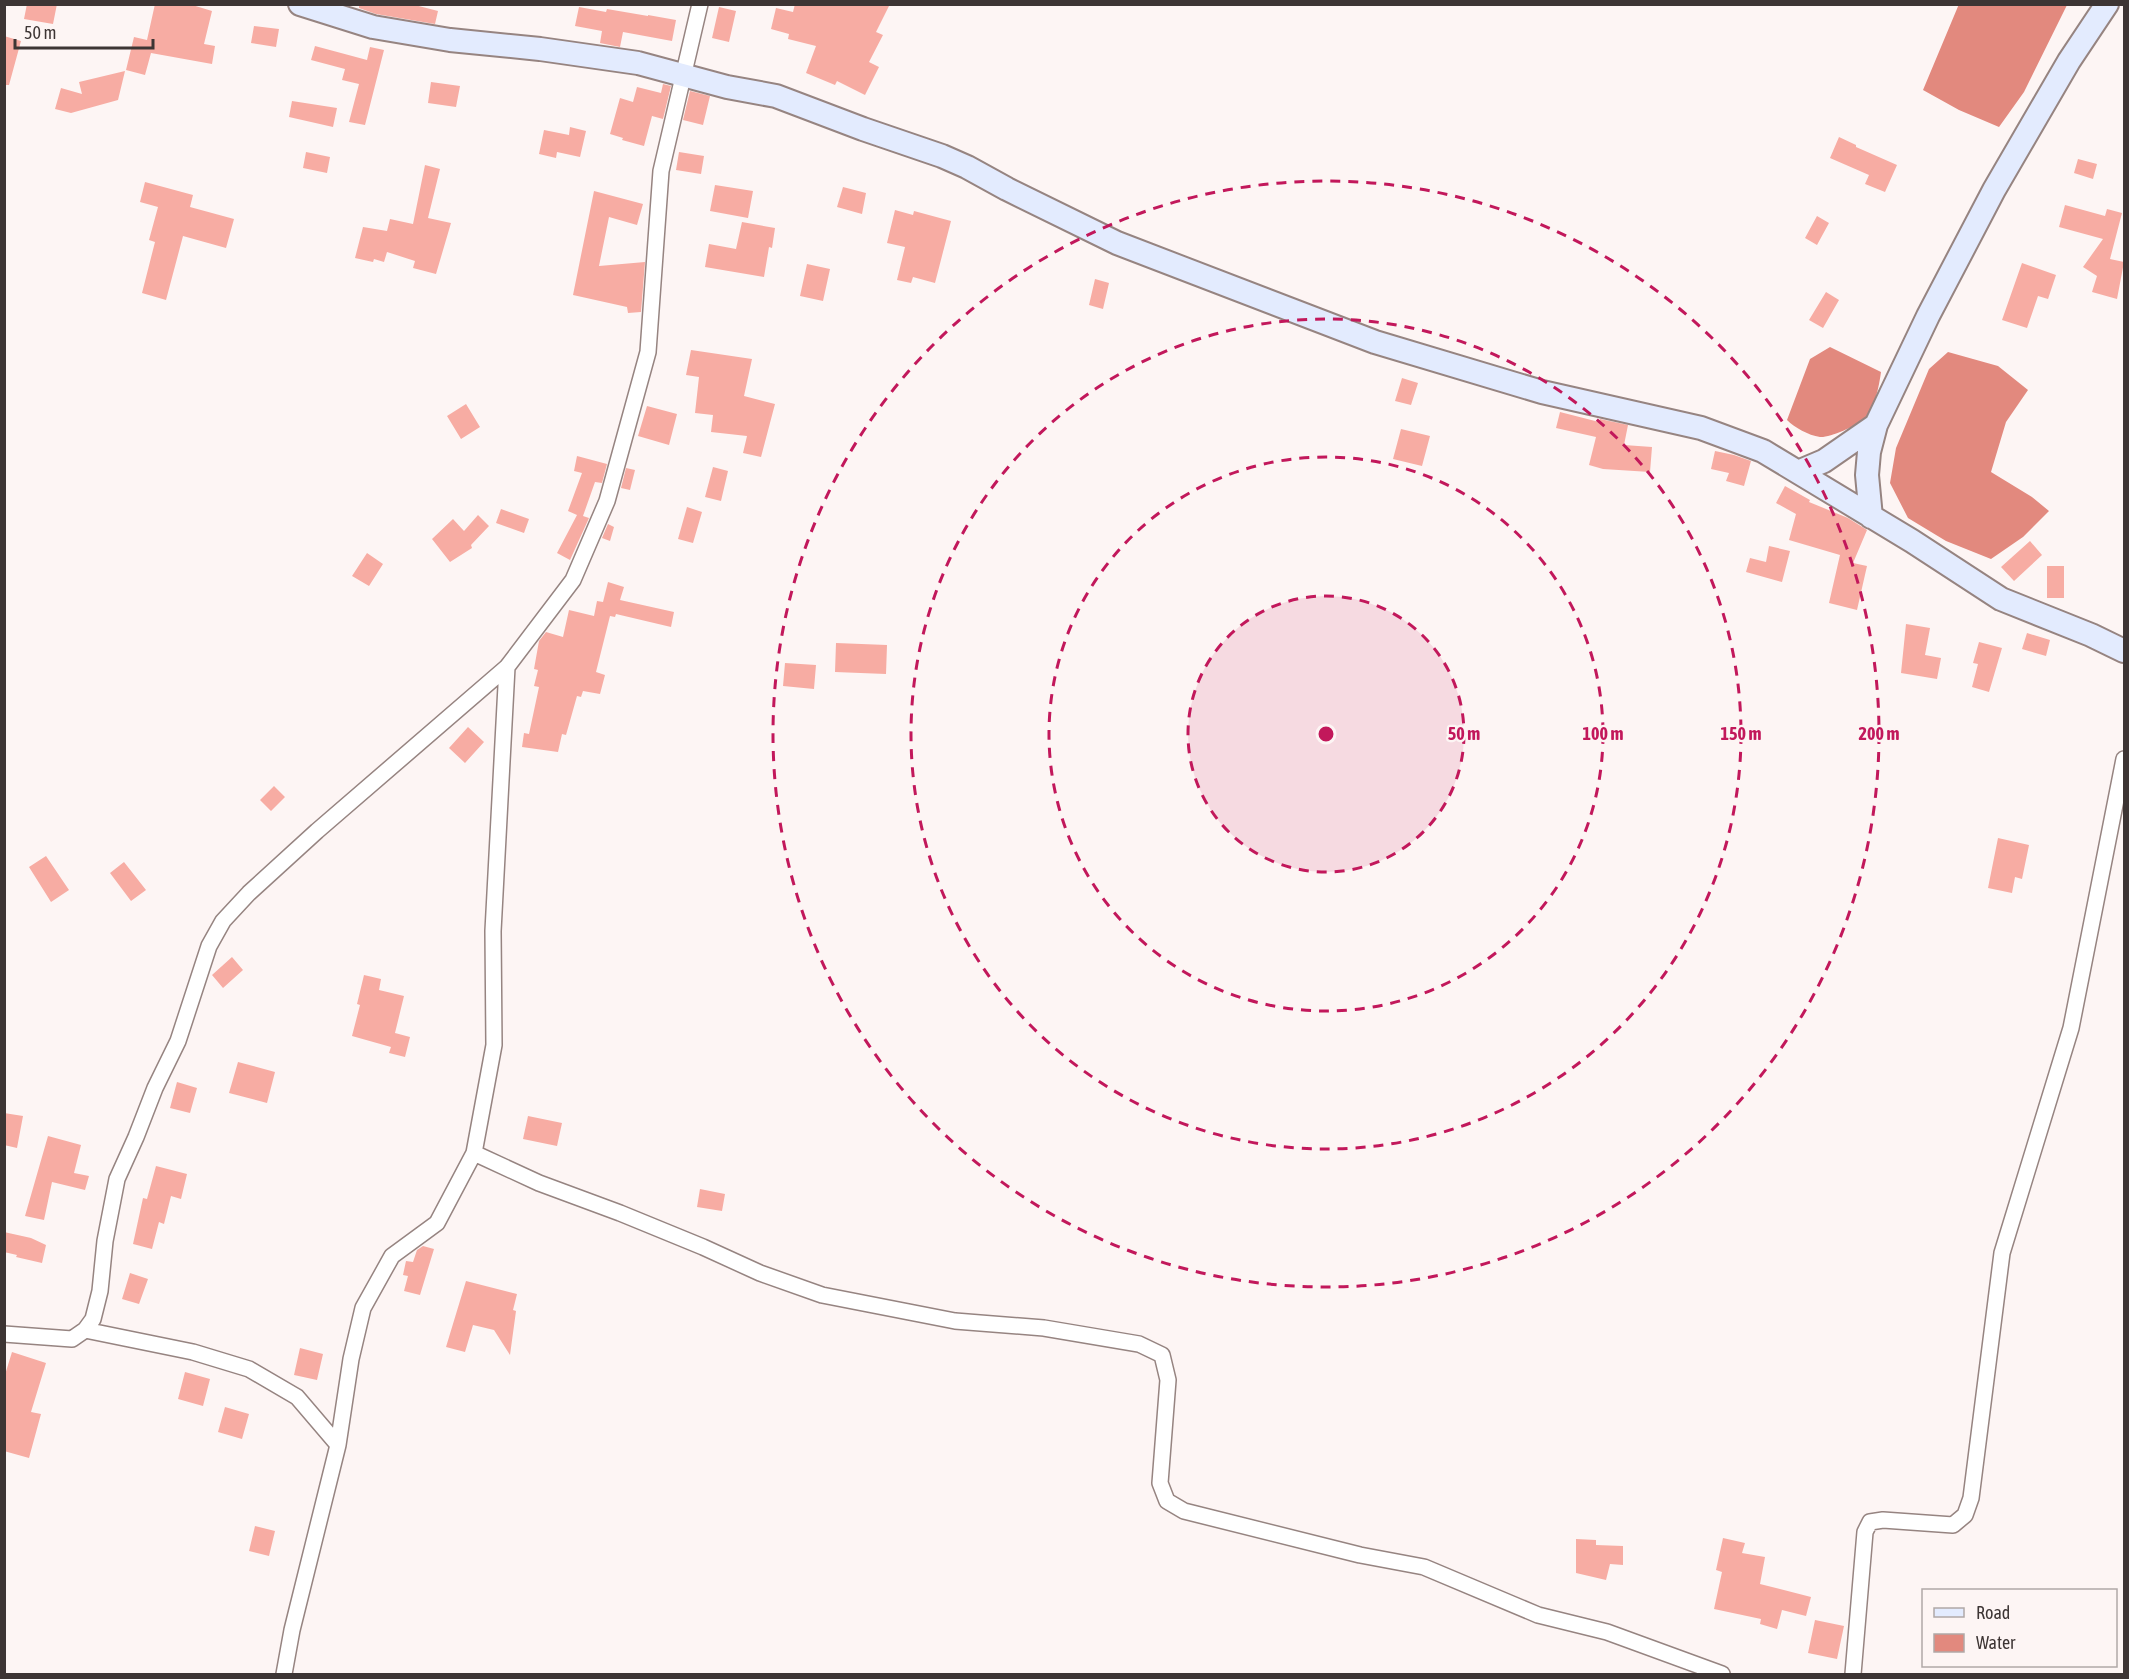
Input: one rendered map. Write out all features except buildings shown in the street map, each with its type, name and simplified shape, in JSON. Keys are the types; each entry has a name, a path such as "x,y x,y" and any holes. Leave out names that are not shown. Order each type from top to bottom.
{"main road":[{"path":"300,4 373,27 417,35 638,63 727,87 776,96 942,156 1117,243 1375,342 1542,392 1701,428 1763,452 2001,598 2124,651"},
{"path":"1871,517 1867,475 1869,452 1876,425 1928,316 1994,190 2069,61 2107,4"},
{"path":"1798,472 1824,461 1876,425"}],"street":[{"path":"4,1334 72,1339 85,1330 93,1319 100,1291 105,1241 117,1179 155,1088 178,1041 209,946 223,921 274,870 507,667 573,580 607,501 648,352 661,171 700,4"},
{"path":"284,1674 292,1630 338,1445 351,1359 363,1308 392,1256 437,1223 474,1153 494,1045 493,931 507,667"},
{"path":"1853,1674 1865,1532 1870,1522 1883,1520 1953,1525 1965,1515 1971,1498 2002,1252 2072,1028 2124,759"},
{"path":"474,1153 539,1183 620,1213 760,1273 822,1295 955,1322 1044,1328 1139,1344 1162,1355 1168,1380 1160,1483 1167,1501 1184,1511 1360,1554 1424,1567 1538,1615 1608,1632 1722,1674"},
{"path":"85,1330 193,1352 249,1369 297,1396 338,1445"}],"water":[{"path":"1959,4 2067,5 2024,92 1999,127 1959,110 1923,90"},
{"path":"1830,347 1881,372 1876,398 1867,416 1849,428 1830,436 1820,437 1802,431 1787,420 1810,359"},
{"path":"1948,352 1998,366 2028,390 2006,422 1991,472 2032,497 2049,511 2023,537 1991,559 1946,541 1908,518 1890,483 1896,448 1929,369"}]}
